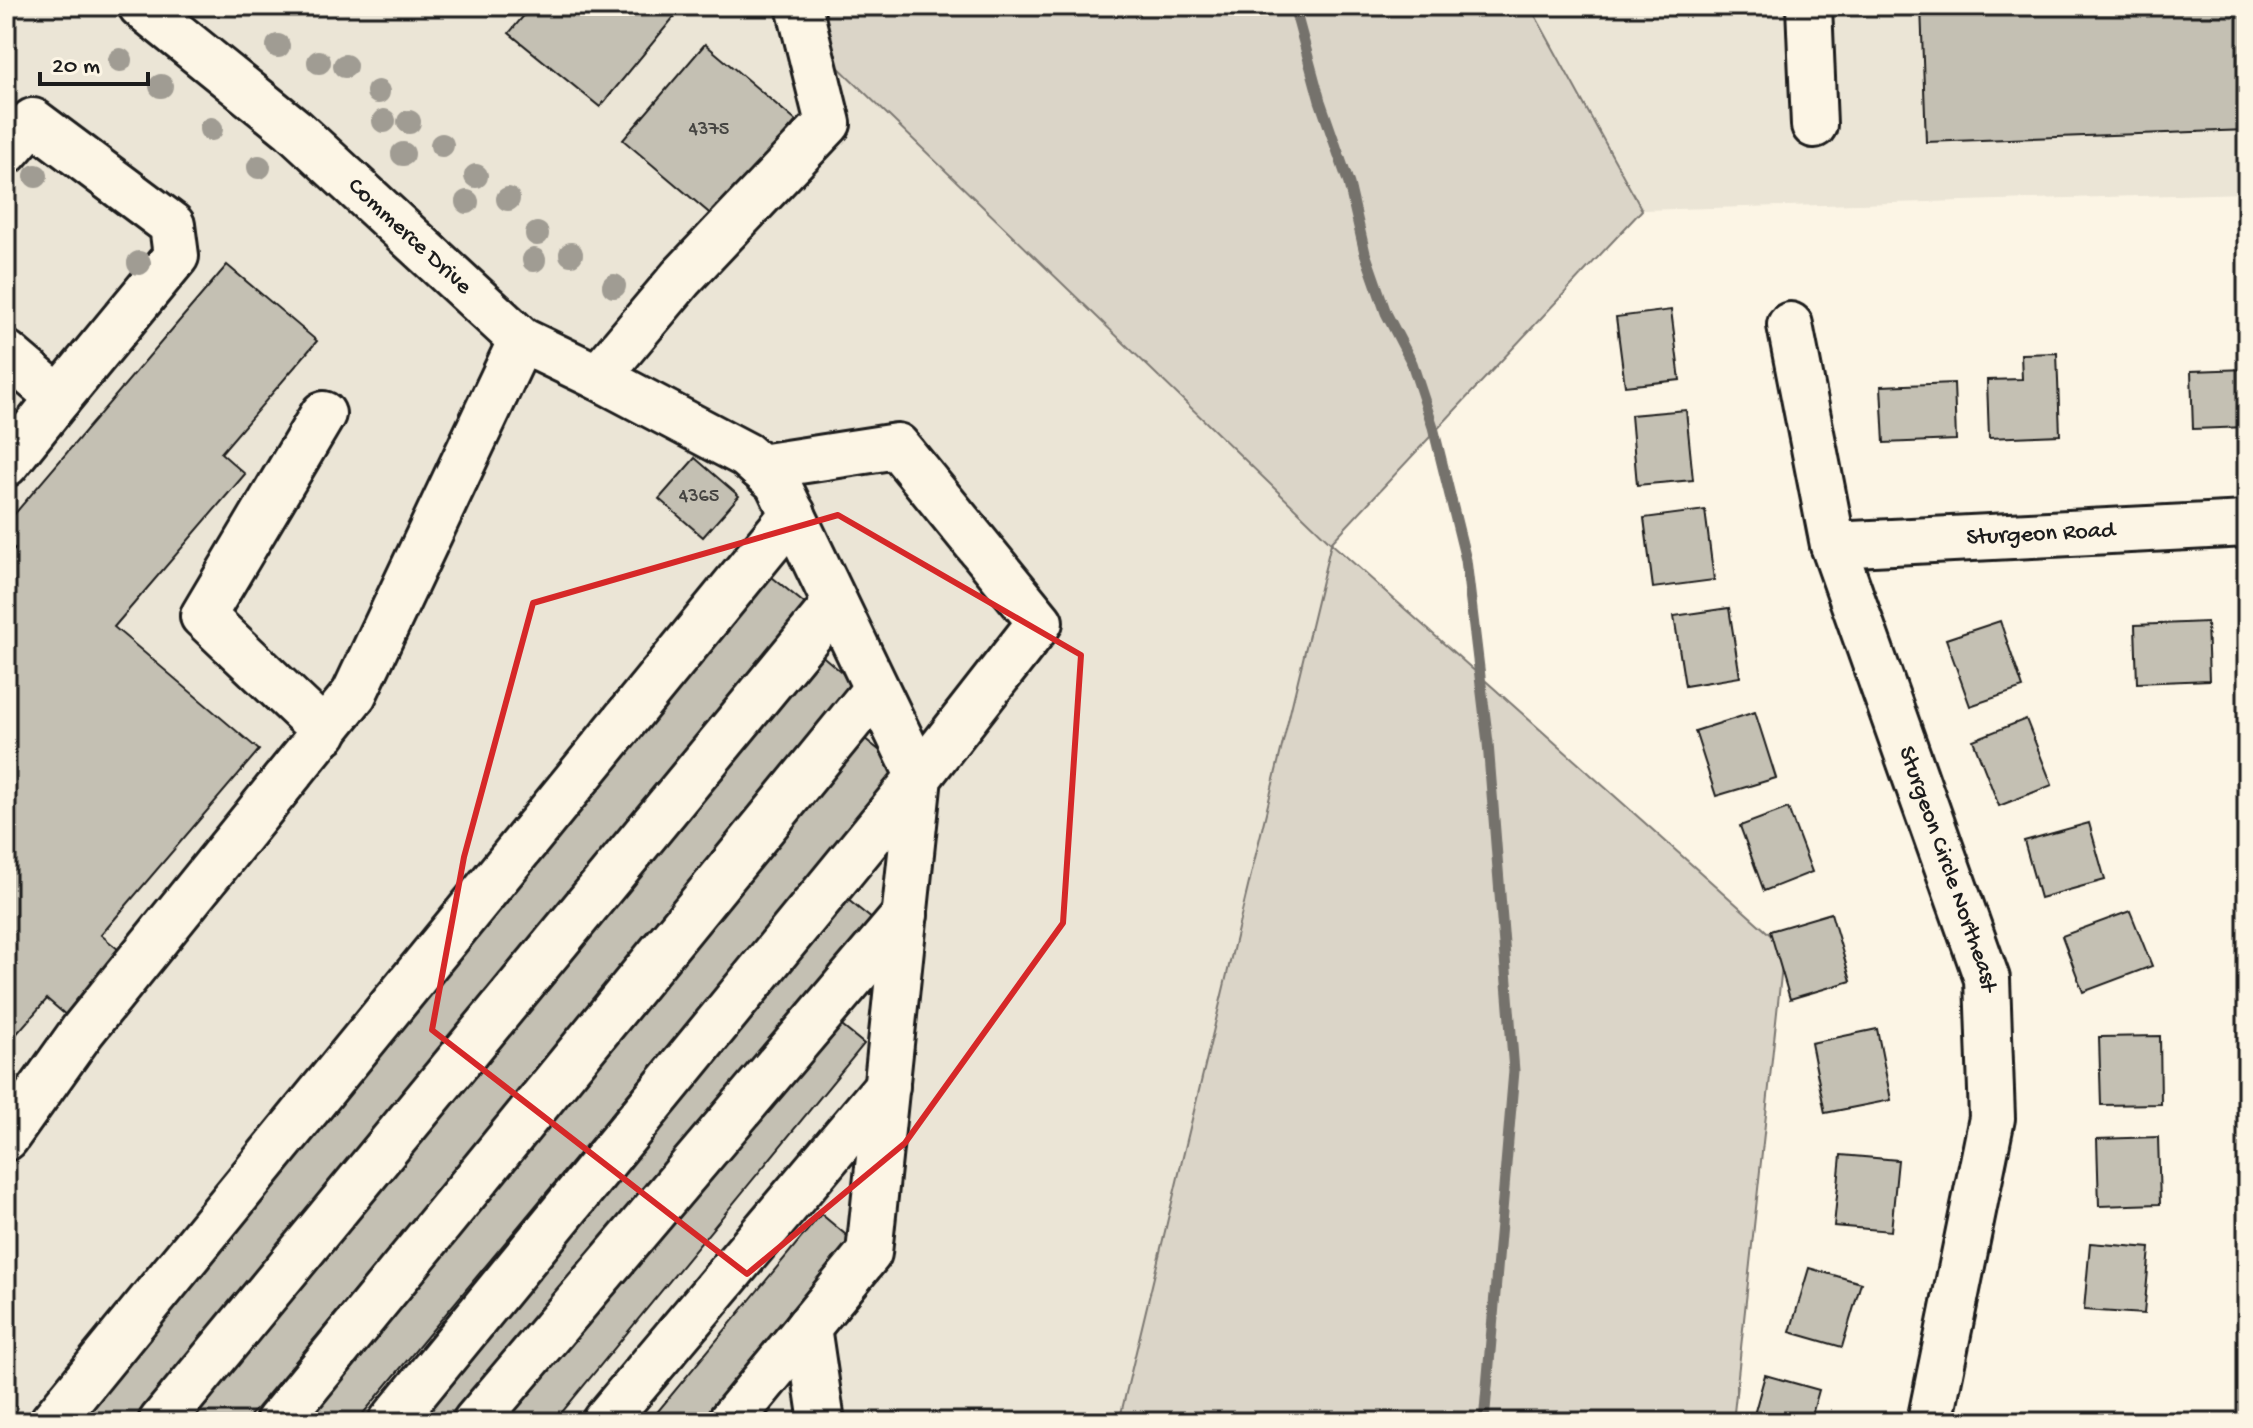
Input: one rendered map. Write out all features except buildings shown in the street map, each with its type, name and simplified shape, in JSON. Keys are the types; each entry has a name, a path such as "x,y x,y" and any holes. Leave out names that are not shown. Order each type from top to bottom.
{"street":[{"name":"Commerce Drive","path":"141,6 293,129 521,340 746,455 777,482 919,777"},
{"path":"598,377 681,278 828,123 799,6"},
{"path":"1809,6 1814,125"},
{"path":"6,152 33,121 172,225 176,256 6,464"},
{"name":"Sturgeon Circle Northeast","path":"1790,325 1833,545 1987,979 1992,1118 1930,1422"},
{"path":"6,1138 83,1030 354,694 521,340"},
{"path":"6,353 59,398"},
{"path":"323,414 203,616 325,732"},
{"path":"391,1422 919,777 1040,622 897,446 760,467"},
{"path":"52,1422 793,514"},
{"name":"Sturgeon Road","path":"1833,545 2247,524"},
{"path":"161,1422 835,604"},
{"path":"278,1422 876,689"},
{"path":"730,1422 869,1253 919,777"},
{"path":"475,1422 905,915"},
{"path":"604,1422 887,1086"},
{"path":"808,1327 822,1422"}],"highlighted area":[{"path":"838,515 1081,655 1063,923 905,1143 747,1274 432,1030 464,857 533,603"}],"shaded area":[{"path":"6,6 775,6 1331,543 1119,1422 6,1422"},
{"path":"775,6 1530,6 1642,210 1331,543"},
{"path":"1530,6 2247,6 2247,193 1642,210"},
{"path":"1331,543 1784,947 1733,1422 1119,1422"}],"waterway":[{"path":"1294,6 1320,101 1349,184 1365,253 1386,313 1412,363 1433,427 1466,560 1488,743 1514,1071 1484,1422"}]}
